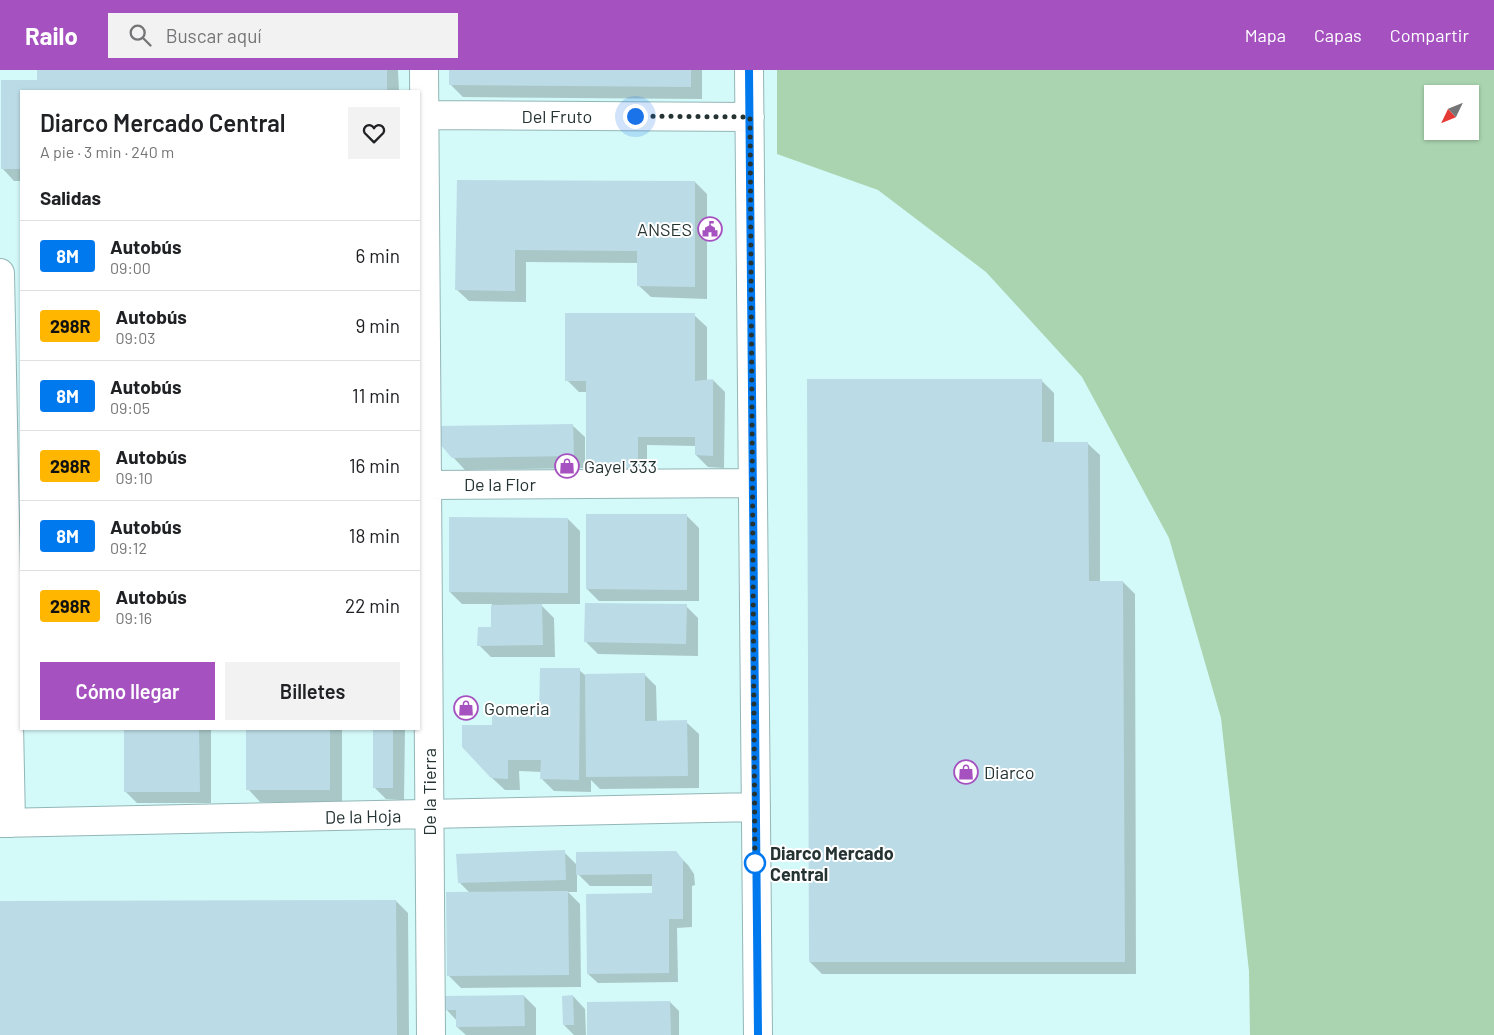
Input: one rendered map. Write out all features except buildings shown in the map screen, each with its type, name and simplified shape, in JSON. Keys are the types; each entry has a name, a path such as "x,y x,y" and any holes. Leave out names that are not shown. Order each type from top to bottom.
{"street":[{"name":"De la Tierra","path":"424,70 431,1035"},
{"path":"749,70 758,1035"},
{"name":"Del Fruto","path":"424,115 750,117"},
{"path":"0,273 6,823"},
{"name":"De la Flor","path":"427,485 753,483"},
{"name":"De la Hoja","path":"6,823 756,807"}],"green space":[{"path":"777,70 1494,70 1494,1035 1250,1035 1249,971 1221,718 1169,538 1082,377 986,272 878,190 777,154"}],"bus line":[{"name":"8M","path":"749,70 758,1035"}],"place":[{"name":"ANSES","path":"710,229"},
{"name":"Gayel 333","path":"567,466"},
{"name":"Gomeria","path":"466,708"},
{"name":"Diarco","path":"966,772"},
{"name":"Diarco Mercado Central","path":"755,863"}],"route":[{"path":"635,116 750,117 756,769 755,868 755,863"}]}
